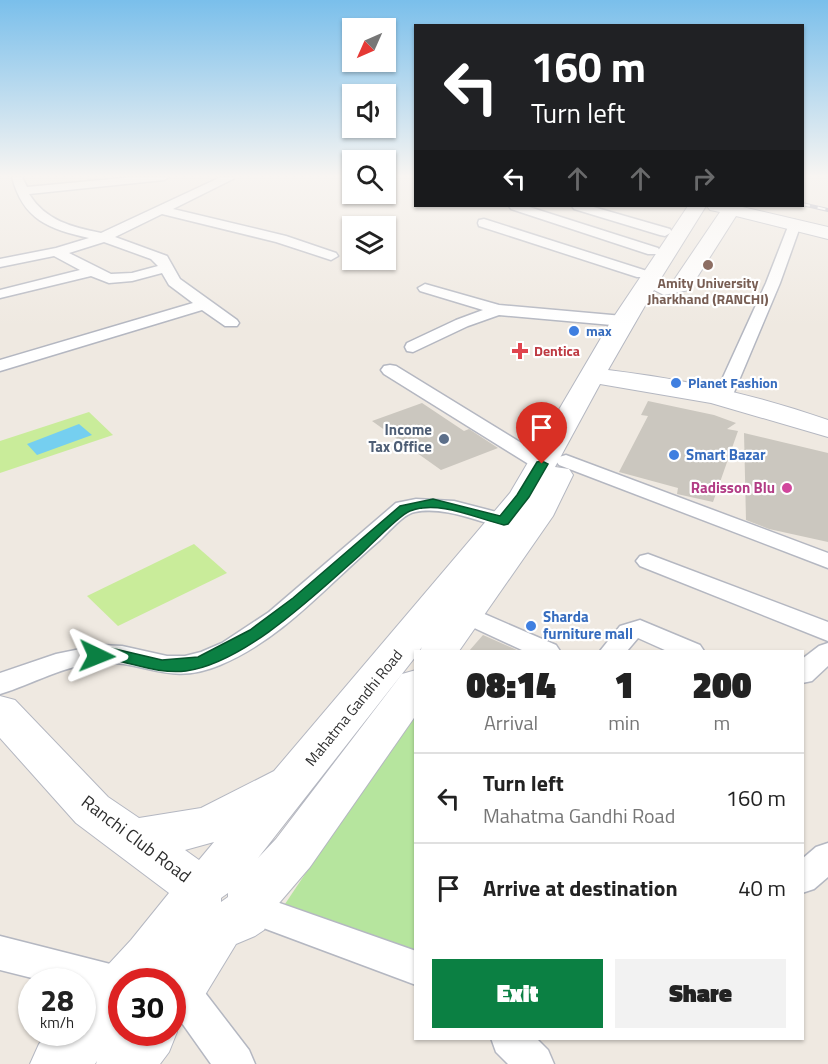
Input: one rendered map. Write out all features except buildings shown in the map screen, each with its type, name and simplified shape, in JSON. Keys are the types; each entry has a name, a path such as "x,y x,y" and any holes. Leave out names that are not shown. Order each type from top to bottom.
{"main road":[{"path":"666,256 665,232 668,227"},
{"name":"Mahatma Gandhi Road","path":"440,650 537,516 554,463 651,282 685,227"},
{"name":"Mahatma Gandhi Road","path":"666,256 698,227"},
{"path":"651,282 681,285 690,275 711,227"},
{"path":"805,227 828,233"},
{"name":"Mahatma Gandhi Road","path":"602,376 623,321 651,282"},
{"path":"602,376 723,397 766,408 828,429"},
{"name":"Mahatma Gandhi Road","path":"186,970 223,898 299,776 523,497 554,463"},
{"name":"Mahatma Gandhi Road","path":"140,968 150,957 223,898 298,846 414,687"},
{"name":"Ranchi Club Road","path":"0,711 92,810 223,898"},
{"path":"132,839 210,824 299,776"},
{"path":"59,1064 108,1003"},
{"name":"Mahatma Gandhi Road","path":"125,1064 138,1046"}],"street":[{"path":"59,227 102,238 162,259 174,282 231,323"},
{"path":"0,262 82,246 126,227"},
{"path":"230,227 281,239 331,256"},
{"path":"497,227 651,282"},
{"path":"512,231 524,227"},
{"path":"579,227 666,256"},
{"path":"647,227 665,232"},
{"path":"723,397 773,283 794,227"},
{"path":"56,252 92,271 115,279 166,268"},
{"path":"1,294 92,271"},
{"path":"425,288 498,310 623,321"},
{"path":"0,366 205,304"},
{"path":"413,347 469,320 498,310"},
{"path":"390,370 554,463 828,561"},
{"path":"0,684 56,662 111,654 162,665 202,662 255,634 299,602 404,508 416,504 433,503 504,521"},
{"path":"648,561 828,632"},
{"path":"466,614 545,650"},
{"path":"614,650 629,632 640,629 689,650"},
{"path":"804,672 828,652"},
{"path":"804,877 828,857"},
{"path":"223,898 414,967"},
{"path":"0,953 108,982"},
{"path":"186,1023 235,1064"},
{"path":"512,1040 534,1064"}],"green space":[{"path":"89,412 113,435 0,473 0,441"},
{"path":"194,544 227,573 118,626 87,596"},
{"path":"414,711 414,961 283,907"}],"water":[{"path":"79,424 92,435 37,455 27,444"}],"place":[{"name":"Amity University Jharkhand (RANCHI)","path":"708,265"},
{"name":"max","path":"574,331"},
{"name":"Dentica","path":"520,351"},
{"name":"Planet Fashion","path":"676,383"},
{"name":"Income Tax Office","path":"444,439"},
{"name":"Smart Bazar","path":"674,455"},
{"name":"Radisson Blu","path":"787,488"},
{"name":"Sharda furniture mall","path":"531,626"}],"route":[{"path":"97,656 111,654 162,665 202,662 255,634 299,602 404,508 416,504 433,503 504,521 523,497 542,464"}]}
